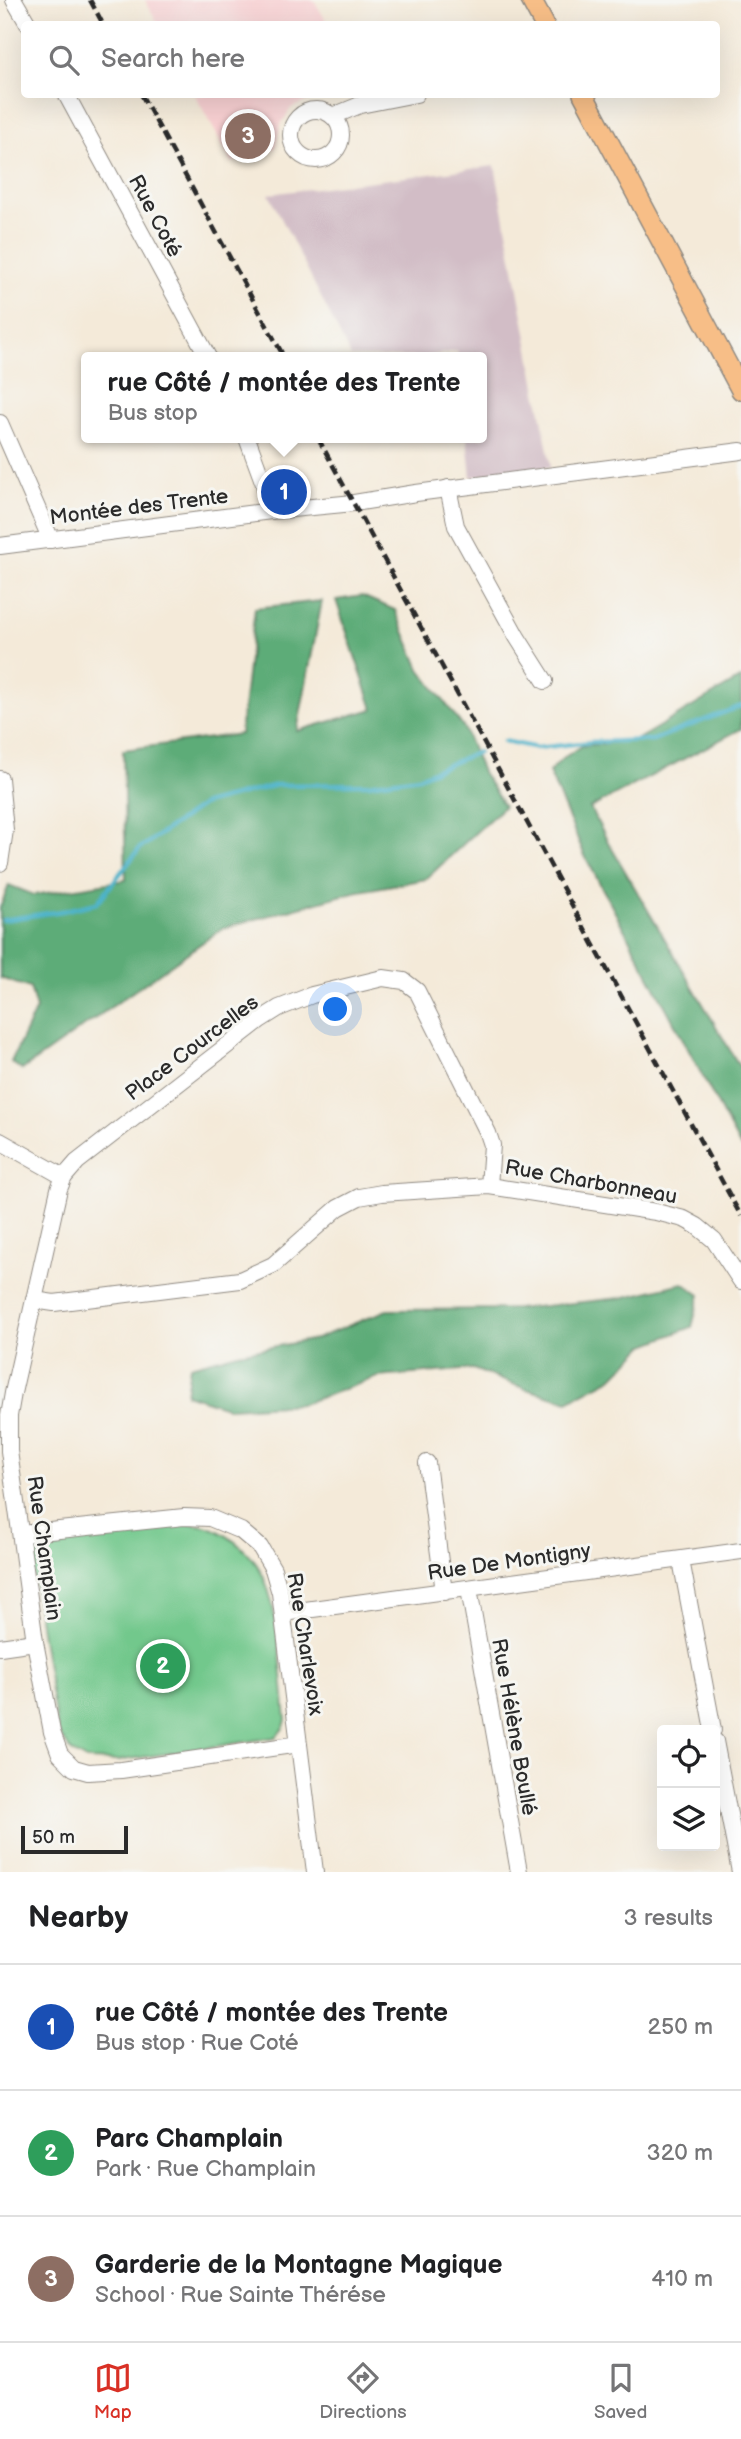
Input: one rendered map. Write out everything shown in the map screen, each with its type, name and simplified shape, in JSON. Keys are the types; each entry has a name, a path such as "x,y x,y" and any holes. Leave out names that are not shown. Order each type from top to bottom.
{"main road":[{"path":"531,0 542,21"},
{"path":"585,98 741,390"}],"street":[{"path":"15,0 26,21"},
{"name":"Rue Coté","path":"68,98 205,352"},
{"path":"333,116 360,105 396,98"},
{"path":"0,422 51,540"},
{"path":"249,443 271,511"},
{"name":"Montée des Trente","path":"0,546 354,503 448,488 741,451"},
{"path":"448,488 456,526 517,637 545,681"},
{"path":"0,779 5,830 0,863"},
{"name":"Place Courcelles","path":"64,1177 77,1162 270,1014 312,995 389,977 404,981 417,991 488,1133 492,1146 489,1186"},
{"path":"0,1141 64,1177"},
{"name":"Rue Champlain","path":"64,1177 59,1189 13,1393 9,1427 10,1462 35,1642 52,1732 63,1758 78,1770 88,1772 121,1770 299,1744"},
{"path":"34,1300 54,1304 240,1280 273,1265 338,1208 359,1197 489,1186"},
{"name":"Rue Charbonneau","path":"489,1186 656,1212 684,1219 714,1240 741,1282"},
{"path":"427,1463 444,1592"},
{"name":"Rue Charlevoix","path":"20,1534 184,1517 218,1520 248,1536 265,1554 276,1577 283,1613 315,1872"},
{"name":"Rue De Montigny","path":"283,1613 741,1551"},
{"path":"681,1560 712,1725"},
{"name":"Rue Hélène Boullé","path":"469,1589 519,1872"},
{"path":"0,1647 35,1642"},
{"path":"720,1767 740,1872"}],"shaded area":[{"path":"145,0 314,0 326,21 156,21"},
{"path":"197,98 313,98 291,108 281,124 275,148 232,162"},
{"path":"495,166 551,467 471,477 468,443 487,443 487,352 348,352 269,194"}],"green space":[{"path":"362,596 395,610 420,669 464,728 482,772 504,806 426,879 354,892 223,928 22,1070 11,1062 36,1009 30,988 0,978 0,908 9,885 34,895 126,880 123,750 240,734 255,608 322,601 297,731 373,709 336,600"},
{"path":"741,678 741,729 590,808 741,1069 741,1148 585,856 549,772 563,758 582,746 636,740"},
{"path":"683,1283 700,1295 692,1327 645,1345 612,1378 568,1401 473,1369 378,1377 302,1404 229,1408 186,1394 190,1366 238,1353 316,1339 387,1310 516,1309 621,1298"},
{"path":"177,1523 196,1524 221,1532 247,1553 261,1572 276,1623 286,1720 284,1727 276,1737 117,1761 86,1760 72,1752 58,1732 31,1559 37,1548 51,1540"}],"waterway":[{"path":"504,741 537,748 591,742 653,740 741,706"},
{"path":"3,920 97,903 140,848 204,804 277,785 368,784 419,777 478,752"}],"railway":[{"path":"90,0 101,21"},
{"path":"143,98 281,352"},
{"path":"321,443 741,1216"}],"place":[{"name":"Garderie de la Montagne Magique","path":"248,136"},
{"name":"rue Côté / montée des Trente","path":"284,492"},
{"name":"Parc Champlain","path":"163,1666"}]}
